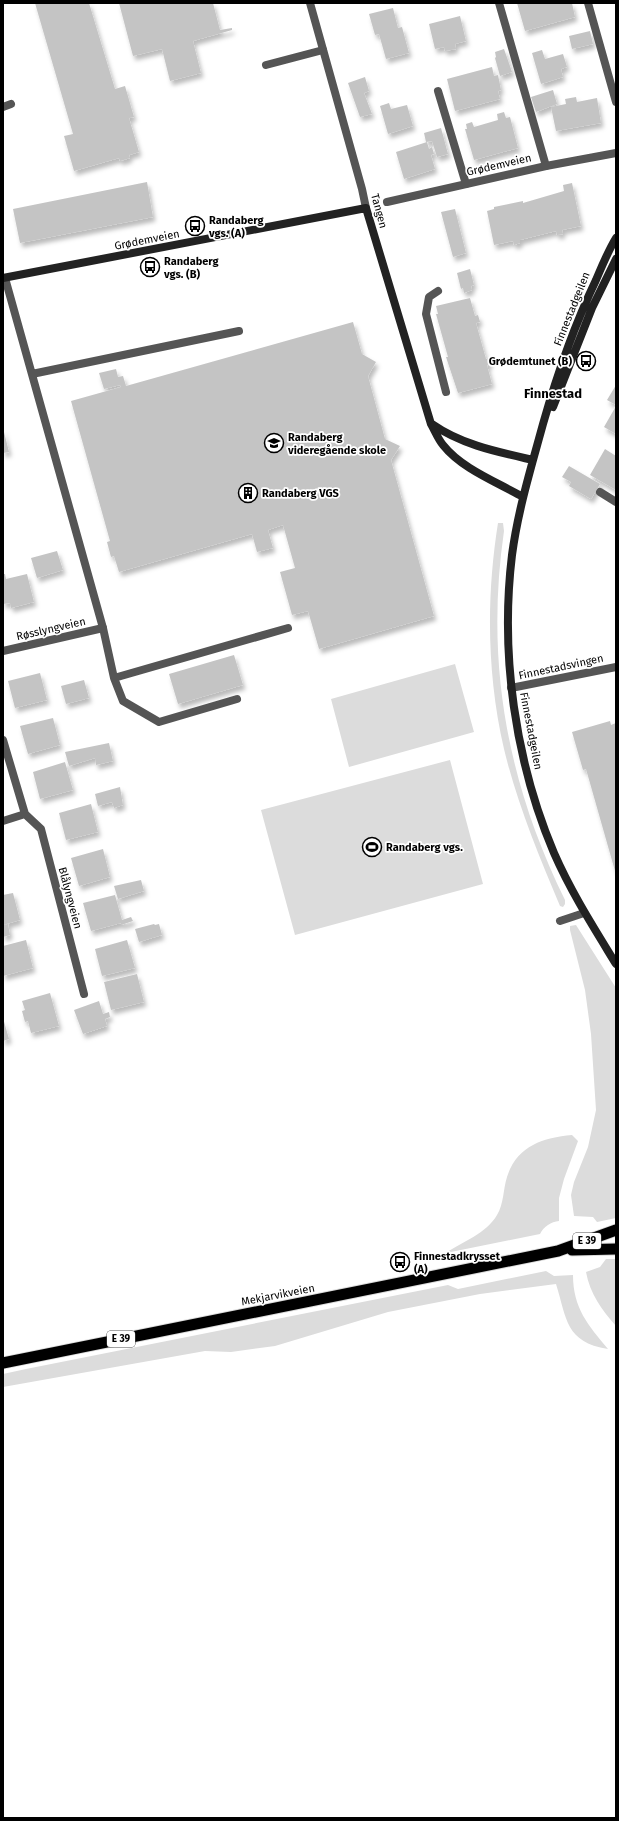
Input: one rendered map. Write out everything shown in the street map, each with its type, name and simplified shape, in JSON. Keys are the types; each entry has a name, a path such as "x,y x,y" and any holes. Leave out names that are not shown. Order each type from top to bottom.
{"highway":[{"name":"Mekjarvikveien","path":"3,1363 558,1251 616,1230"},
{"name":"Mekjarvikveien","path":"558,1251 616,1249"}],"main road":[{"name":"Grødemveien","path":"4,275 366,208"},
{"name":"Tangen","path":"366,208 431,424"},
{"name":"Finnestadgeilen","path":"616,238 587,298 569,345 551,396 523,497 514,548 509,592 508,642 511,688 516,722 543,823 554,853 584,913 616,964"},
{"name":"Finnestadgeilen","path":"533,460 572,356 616,259"},
{"path":"431,424 470,444 492,451 533,460"},
{"path":"431,424 443,445 452,455 483,475 523,497"}],"street":[{"name":"Tangen","path":"310,3 366,208"},
{"path":"499,3 546,166"},
{"path":"588,3 616,102"},
{"path":"266,65 323,50"},
{"path":"438,91 466,184"},
{"path":"3,107 11,104"},
{"name":"Grødemveien","path":"387,202 546,166 616,153"},
{"path":"4,275 103,628 114,678 123,701 159,722 237,699"},
{"path":"438,291 429,297 426,314 446,392"},
{"path":"32,374 239,331"},
{"path":"600,492 616,502"},
{"name":"Røsslyngveien","path":"3,651 103,628"},
{"path":"114,678 288,628"},
{"name":"Finnestadsvingen","path":"511,688 616,667"},
{"name":"Blålyngveien","path":"3,740 25,814 40,829 84,994"},
{"path":"3,821 25,814"},
{"path":"560,921 584,913"}],"shaded area":[{"path":"498,523 503,523 504,531 499,580 497,627 500,674 506,720 515,766 528,811 545,856 565,900 563,907 560,906 536,848 515,789 498,721 491,665 490,608 491,580"},
{"path":"455,664 474,732 349,767 331,699"},
{"name":"Randaberg vgs.","path":"450,760 483,884 295,935 261,810"},
{"path":"576,925 616,988 616,1218 597,1222 593,1217 574,1216 571,1195 574,1182 588,1147 596,1110 591,1034 585,990 570,930 570,926"},
{"path":"572,1135 578,1141 564,1179 559,1198 559,1221 548,1225 540,1234 446,1253 481,1232 492,1222 501,1206 507,1177 511,1166 524,1151 541,1141"},
{"path":"606,1259 616,1259 616,1326 597,1301 590,1287 586,1272 600,1267"},
{"path":"546,1271 554,1276 573,1275 574,1287 579,1307 588,1324 608,1349 594,1346 583,1341 576,1335 566,1318 556,1284 480,1294 388,1312 275,1346 231,1352 205,1351 3,1387 3,1374 26,1369 448,1285 458,1289"}],"building":[{"path":"35,3 89,3 115,89 125,86 134,117 129,118 139,152 129,155 130,158 120,161 119,158 74,171 64,136 73,134"},
{"path":"119,3 213,3 220,30 232,28 232,30 193,41 201,73 170,81 162,49 133,56"},
{"path":"517,3 572,3 575,17 525,31"},
{"path":"393,8 398,28 402,27 409,53 386,59 379,34 375,35 369,14"},
{"path":"460,16 466,41 455,44 456,49 445,51 444,47 435,49 429,24"},
{"path":"590,31 593,44 572,49 569,36"},
{"path":"504,49 512,72 500,76 495,58 495,52"},
{"path":"542,50 545,59 563,54 567,67 561,69 563,77 541,84 532,53"},
{"path":"492,67 494,76 498,75 501,90 498,91 500,99 455,111 447,79"},
{"path":"365,77 369,91 364,93 372,114 360,117 348,83"},
{"path":"553,90 557,104 536,112 531,97"},
{"path":"576,97 577,102 597,98 601,123 556,131 551,107 566,104 565,99"},
{"path":"389,103 391,109 407,105 413,126 388,134 380,106"},
{"path":"504,112 506,118 510,117 518,148 474,160 465,129 467,129 466,124 472,122 474,127 498,120 497,114"},
{"path":"441,128 448,154 437,157 432,141 426,142 424,133"},
{"path":"427,142 429,149 432,147 434,154 431,155 435,169 404,179 396,152"},
{"path":"147,182 153,217 20,243 13,209"},
{"path":"572,183 581,226 562,230 563,234 557,235 556,231 520,240 520,243 514,245 513,241 494,245 487,211 494,209 494,207 523,201 523,203 564,191 563,185"},
{"path":"455,209 466,253 453,257 441,212"},
{"path":"470,269 474,285 471,286 472,290 464,293 463,288 461,289 457,273"},
{"path":"470,298 475,316 478,315 480,322 476,323 486,359 489,358 490,364 487,365 492,384 458,393 446,357 448,357 436,314 438,314 436,306"},
{"name":"Randaberg VGS","path":"353,322 362,354 376,362 368,376 385,439 400,446 391,460 434,616 319,649 308,611 292,615 280,572 295,568 283,525 268,530 273,548 257,552 252,534 119,572 114,556 111,557 107,542 110,541 71,401 121,387 120,385 104,389 99,373 116,369 118,377 123,376 126,386"},
{"path":"616,385 616,405 607,400"},
{"path":"616,406 616,434 604,427"},
{"path":"3,428 9,452 3,453"},
{"path":"605,449 616,456 616,490 590,475"},
{"path":"569,466 600,484 591,499 569,486 571,482 562,477"},
{"path":"57,551 63,570 37,578 31,558"},
{"path":"3,574 5,574 6,579 27,574 34,602 11,608 10,603 3,604"},
{"path":"234,655 243,685 178,704 169,674"},
{"path":"40,673 47,700 15,708 8,681"},
{"path":"84,680 89,698 66,704 61,686"},
{"path":"53,718 60,745 28,754 20,726"},
{"path":"610,721 611,725 616,723 616,871 586,769 583,770 572,732"},
{"path":"109,743 113,761 96,765 95,758 69,766 65,752"},
{"path":"65,762 73,790 40,799 33,772"},
{"path":"120,787 123,805 114,808 112,802 98,806 95,794"},
{"path":"91,804 98,832 66,840 59,813"},
{"path":"103,849 110,877 79,886 71,858"},
{"path":"141,880 144,891 118,899 114,886"},
{"path":"13,893 20,920 3,925 3,895"},
{"path":"115,895 122,920 131,917 133,921 91,931 83,903"},
{"path":"8,924 10,935 3,937 3,925"},
{"path":"159,924 162,935 139,942 135,929"},
{"path":"26,940 33,968 3,976 3,946"},
{"path":"127,940 135,968 102,976 95,949"},
{"path":"137,974 144,1002 111,1010 104,982"},
{"path":"50,993 59,1026 31,1033 28,1021 25,1022 22,1011 25,1010 22,1001"},
{"path":"99,1001 103,1014 109,1012 110,1017 105,1019 107,1026 83,1034 74,1010"},
{"path":"3,1018 9,1039 3,1041"}],"place":[{"name":"Randaberg vgs. (A)","path":"195,226"},
{"name":"Randaberg vgs. (B)","path":"150,267"},
{"name":"Grødemtunet (B)","path":"586,361"},
{"name":"Randaberg videregående skole","path":"274,443"},
{"name":"Randaberg VGS","path":"248,493"},
{"name":"Randaberg vgs.","path":"372,847"},
{"name":"Finnestadkrysset (A)","path":"400,1262"}],"district":[{"name":"Finnestad","path":"553,393"}]}
